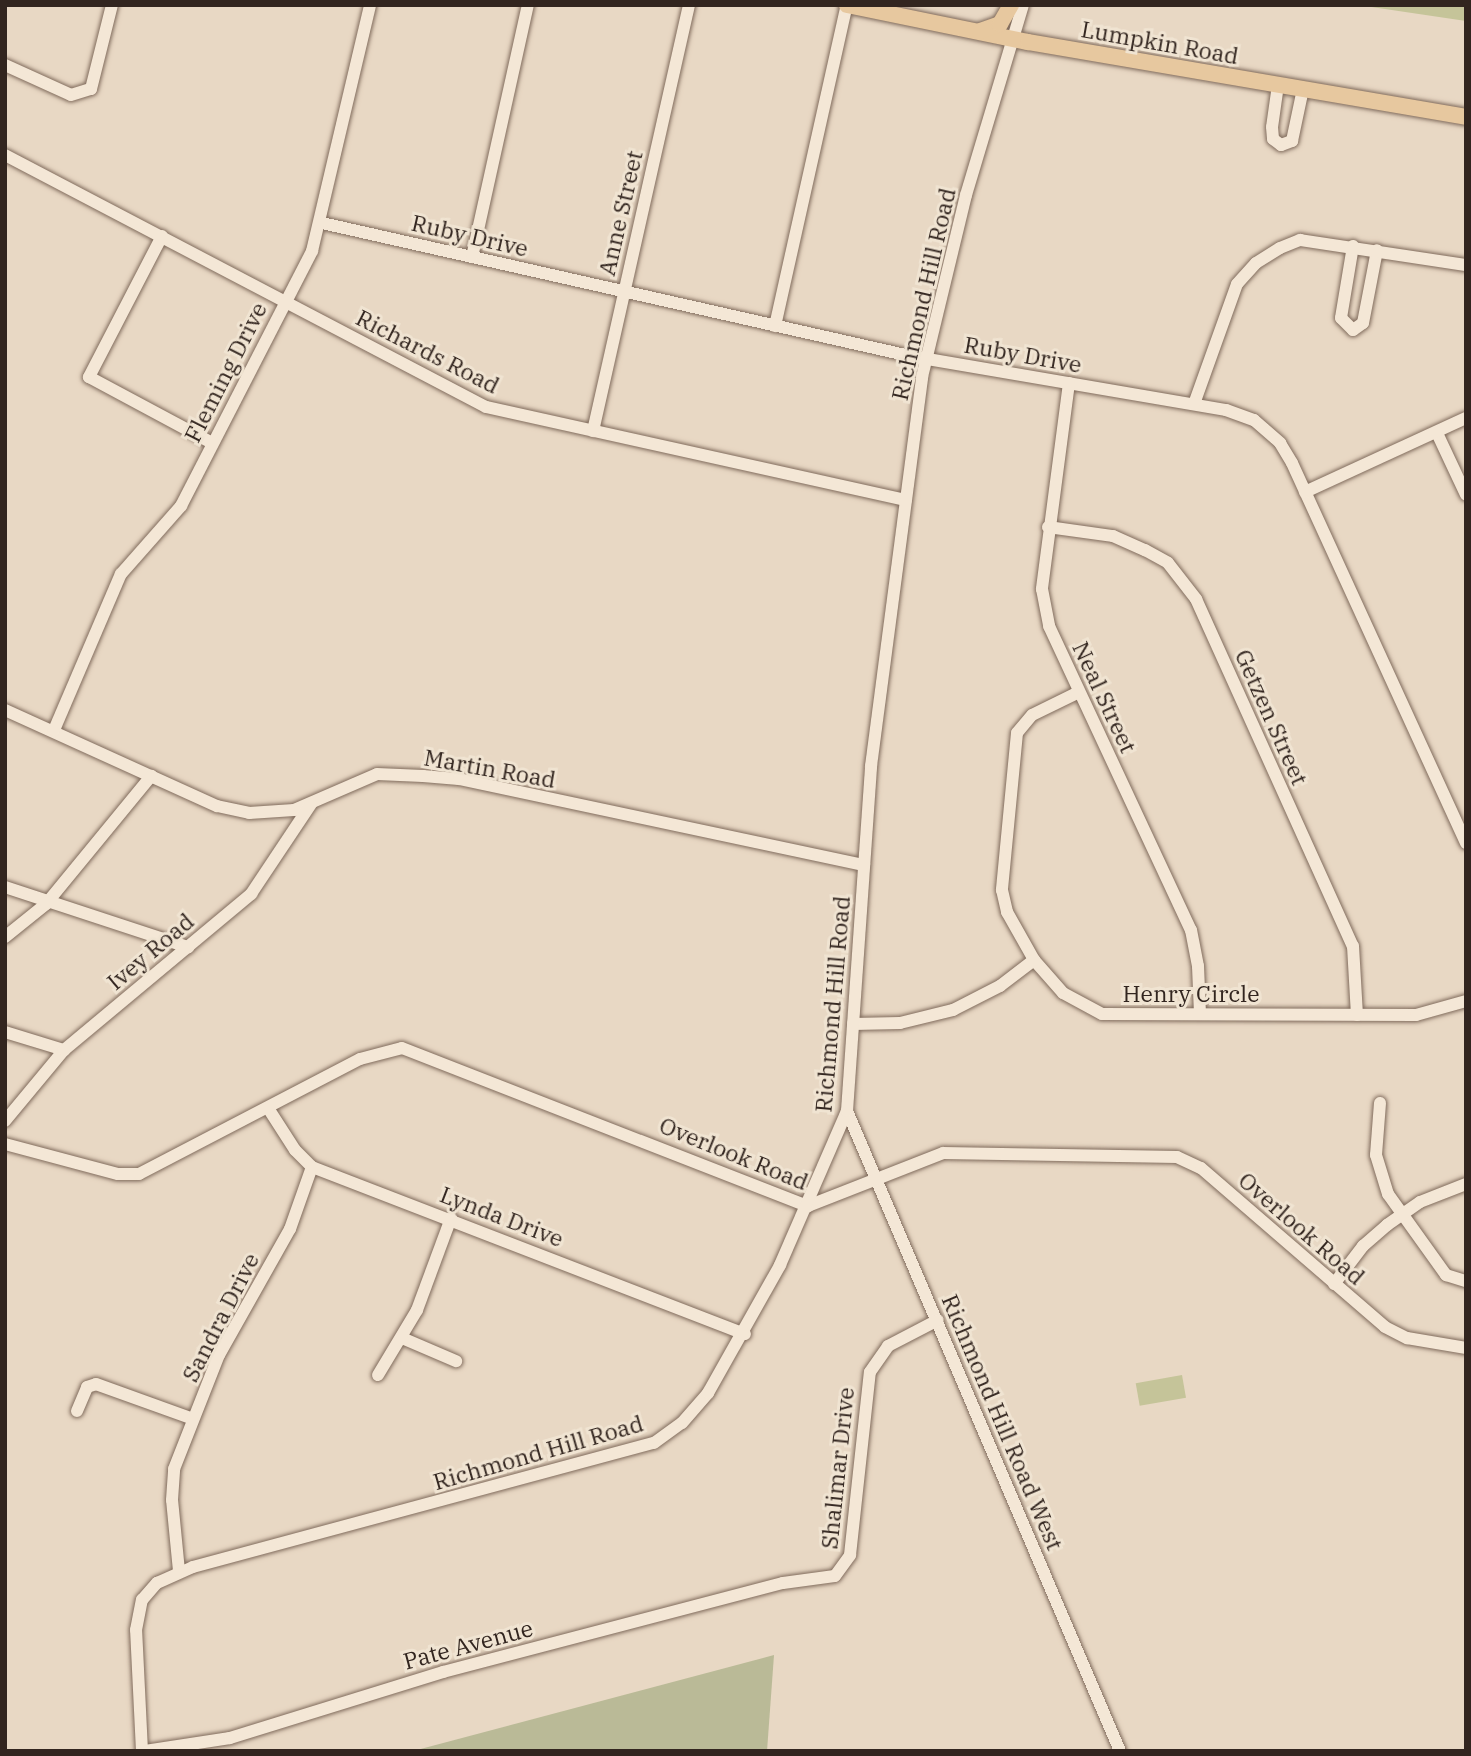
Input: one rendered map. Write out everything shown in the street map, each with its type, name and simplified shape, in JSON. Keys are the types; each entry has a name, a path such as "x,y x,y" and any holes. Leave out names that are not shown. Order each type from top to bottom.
{"main road":[{"name":"Lumpkin Road","path":"847,5 1012,39 1466,117"},
{"path":"976,32 1000,24 1011,5"}],"street":[{"path":"5,65 71,95 91,89 112,5"},
{"name":"Fleming Drive","path":"54,730 121,574 181,506 322,223 370,5"},
{"path":"472,257 528,5"},
{"name":"Anne Street","path":"593,431 688,5"},
{"path":"775,326 847,5"},
{"name":"Richmond Hill Road","path":"144,1751 135,1646 139,1608 150,1589 179,1571 654,1443 695,1410 745,1334 808,1206 848,1111 871,766 927,359 966,195 1023,5"},
{"path":"1278,85 1272,139 1281,145 1292,141 1303,89"},
{"name":"Richards Road","path":"5,155 486,407 906,500"},
{"name":"Ruby Drive","path":"322,223 927,359 1234,412 1263,427 1287,454 1466,843"},
{"path":"162,236 89,377 212,443"},
{"path":"1194,404 1237,284 1256,263 1300,240 1466,265"},
{"path":"1353,246 1341,318 1353,330 1363,323 1377,250"},
{"name":"Neal Street","path":"1069,383 1048,527 1042,589 1049,626 1191,930 1198,966 1200,1014"},
{"path":"1305,492 1466,418"},
{"path":"1437,433 1466,495"},
{"name":"Getzen Street","path":"1048,527 1113,536 1145,550 1168,563 1196,599 1353,946 1357,1015"},
{"name":"Henry Circle","path":"1079,692 1032,715 1017,733 1002,890 1006,912 1034,960 1063,993 1102,1014 1428,1014 1466,1001"},
{"name":"Martin Road","path":"5,710 217,806 249,813 280,813 311,804 377,774 459,779 864,865"},
{"path":"5,937 46,904 151,776"},
{"name":"Ivey Road","path":"5,1121 64,1050 251,894 311,804"},
{"path":"5,887 46,904 188,947"},
{"path":"853,1024 900,1023 953,1010 1000,986 1034,960"},
{"path":"5,1032 64,1050"},
{"name":"Overlook Road","path":"5,1144 133,1175 359,1059 402,1048 808,1206 943,1153 1177,1157 1201,1168 1385,1327 1407,1338 1466,1348"},
{"path":"1380,1103 1376,1156 1388,1194 1446,1275 1466,1281"},
{"name":"Lynda Drive","path":"268,1108 295,1150 312,1167 451,1218 745,1334"},
{"name":"Richmond Hill Road West","path":"848,1111 1120,1751"},
{"name":"Sandra Drive","path":"179,1571 172,1480 219,1355 290,1228 312,1167"},
{"path":"1334,1283 1363,1246 1403,1214 1466,1184"},
{"path":"378,1375 402,1338 451,1218"},
{"name":"Shalimar Drive","path":"803,1579 830,1578 848,1561 864,1397 875,1362 895,1341 937,1320"},
{"path":"402,1338 456,1361"},
{"path":"77,1411 87,1387 96,1384 193,1419"},
{"name":"Pate Avenue","path":"144,1751 230,1738 443,1672 803,1579"}],"green space":[{"path":"1358,5 1466,5 1466,21"},
{"path":"1182,1375 1186,1398 1140,1406 1136,1383"},
{"path":"774,1655 767,1751 413,1751"}]}
